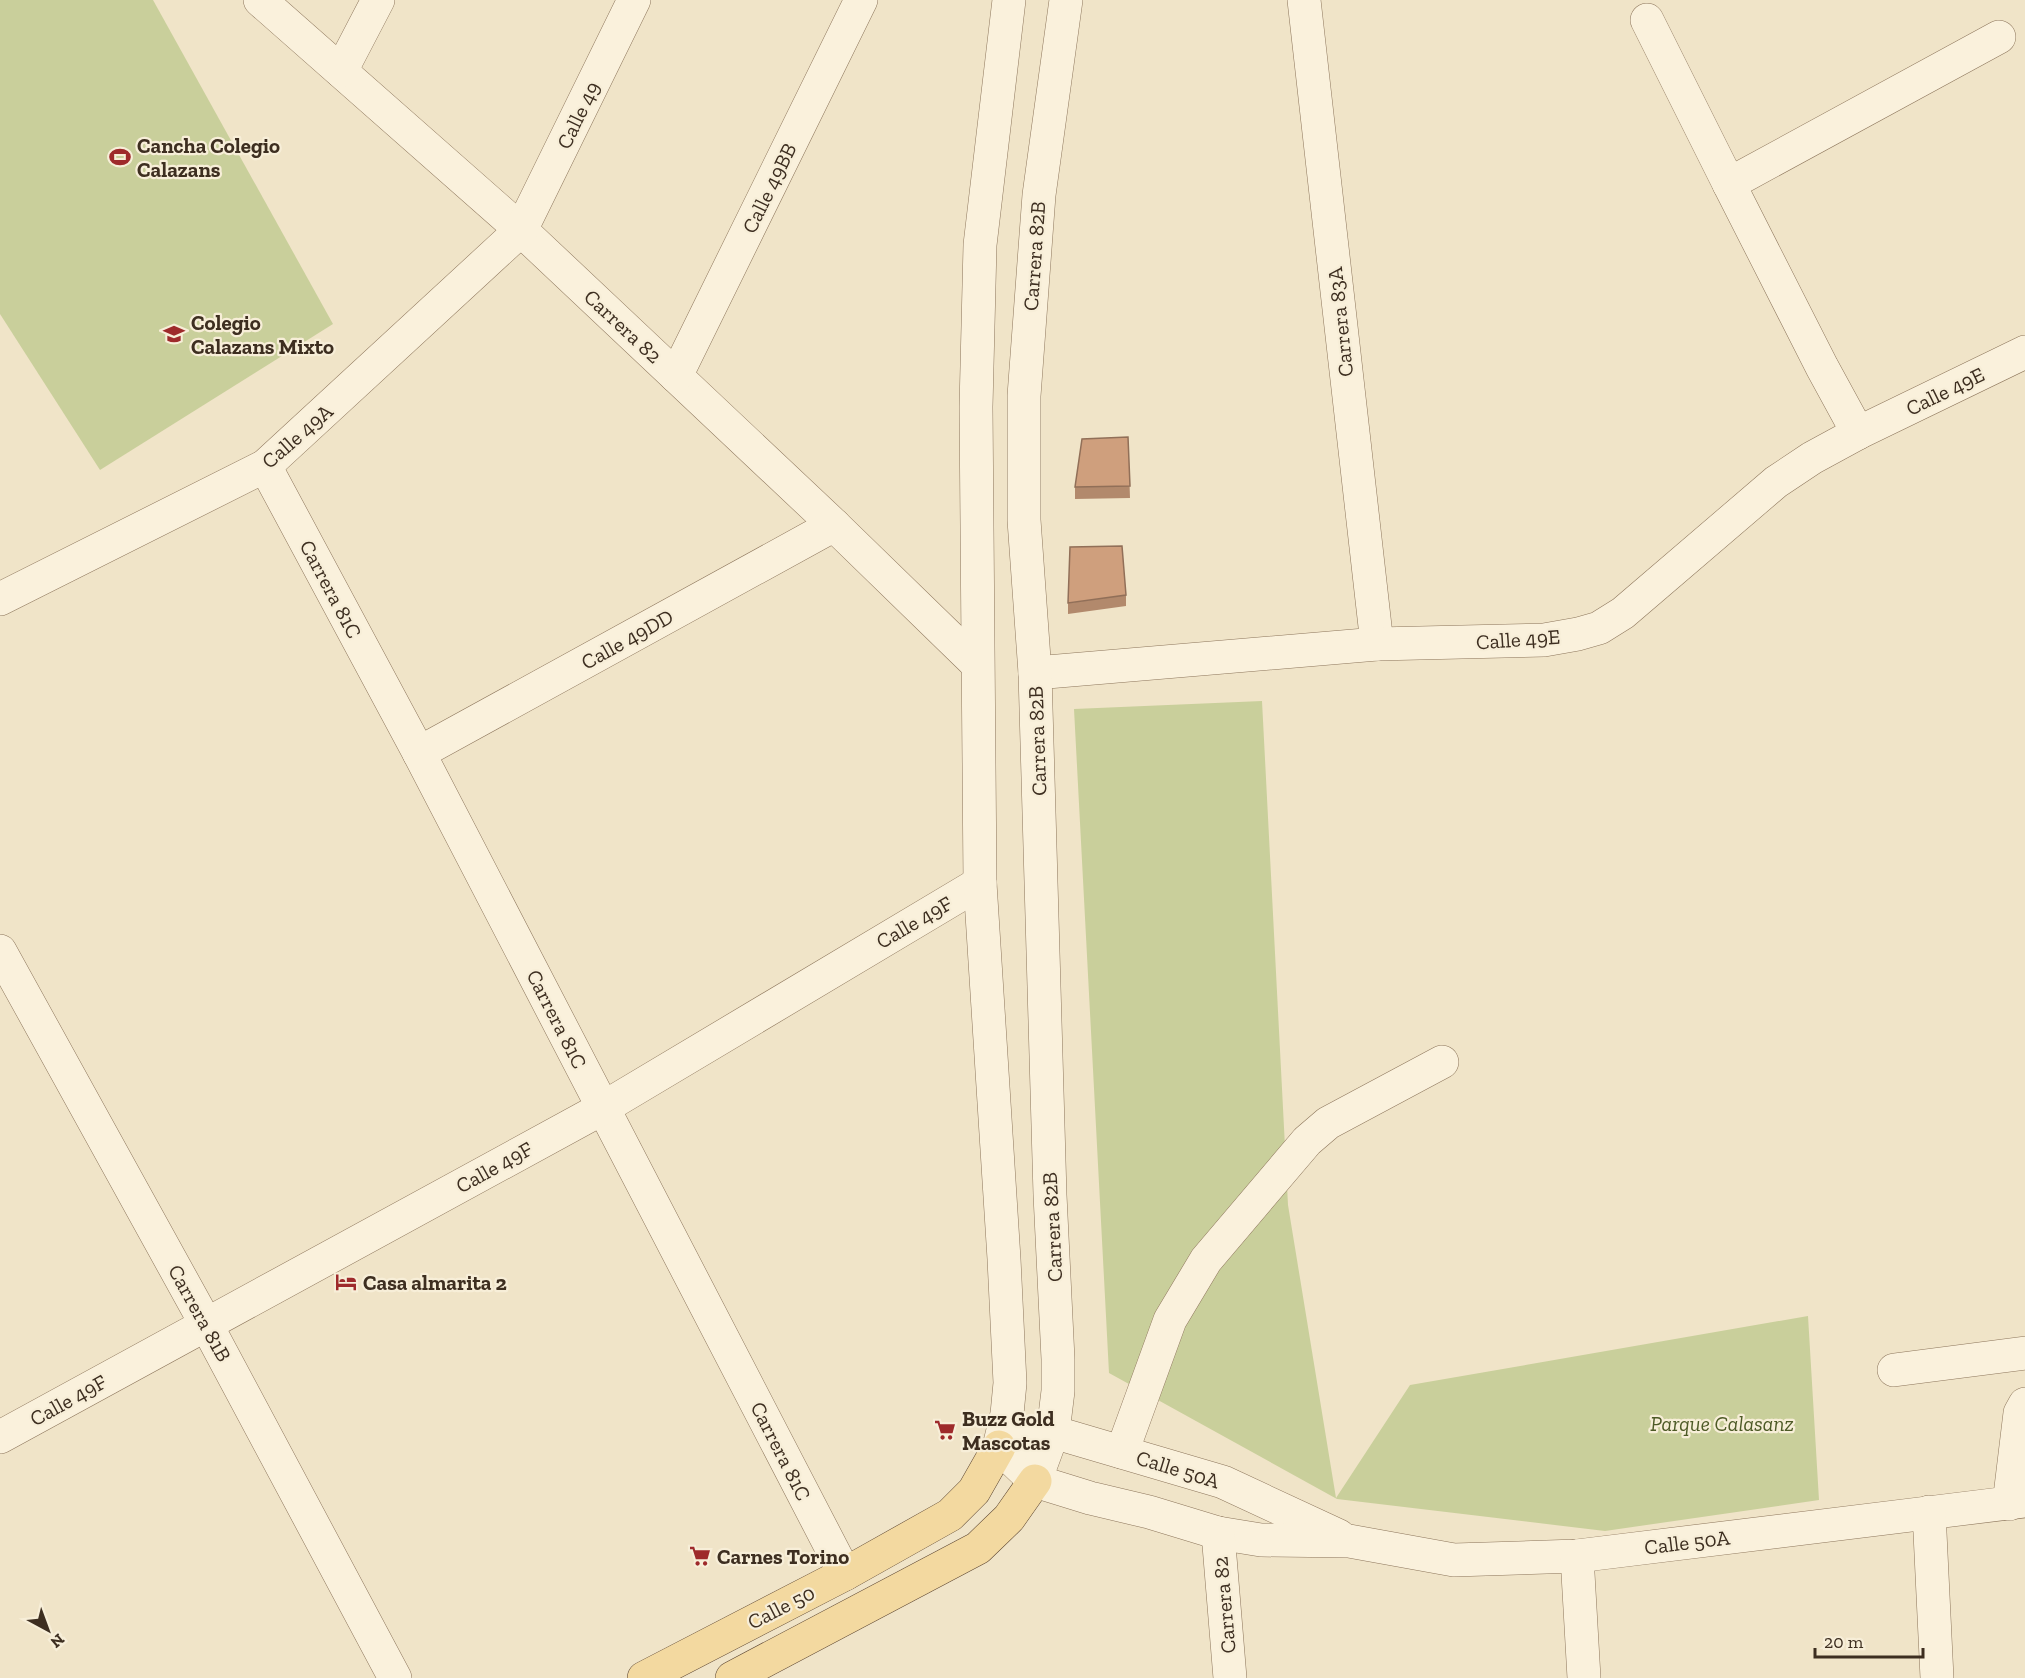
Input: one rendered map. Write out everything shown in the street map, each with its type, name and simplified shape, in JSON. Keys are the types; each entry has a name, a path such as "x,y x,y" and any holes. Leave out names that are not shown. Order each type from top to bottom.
{"main road":[{"name":"Calle 50","path":"644,1678 845,1574 950,1515 974,1491 999,1447"},
{"name":"Carrera 82B","path":"1009,1518 1035,1481"},
{"name":"Calle 50","path":"732,1678 978,1548 1009,1518"}],"street":[{"name":"Carrera 82","path":"260,0 521,230 834,525 977,664"},
{"path":"340,71 378,0"},
{"name":"Calle 49","path":"521,230 634,0"},
{"name":"Calle 49BB","path":"676,376 861,0"},
{"path":"999,1447 1007,1414 1010,1383 980,883 976,407 980,245 1009,0"},
{"name":"Carrera 82B","path":"1035,1481 1053,1432 1058,1390 1058,1359 1050,1195 1035,673 1024,520 1024,396 1039,195 1066,0"},
{"name":"Carrera 83A","path":"1304,0 1377,644"},
{"path":"1647,20 1822,367 1858,433"},
{"path":"1729,184 1999,37"},
{"name":"Calle 49A","path":"0,599 265,466 521,230"},
{"name":"Calle 49E","path":"1035,673 1377,644 1544,640 1599,628 1623,613 1776,482 1812,458 1858,433 2025,352"},
{"name":"Carrera 81C","path":"265,466 419,753 845,1574"},
{"name":"Calle 49DD","path":"419,753 834,525"},
{"name":"Calle 49F","path":"0,1437 603,1108 980,883"},
{"name":"Carrera 81B","path":"0,951 206,1324 395,1678"},
{"path":"1122,1452 1170,1320 1206,1260 1307,1142 1328,1123 1442,1062"},
{"path":"1894,1370 2025,1353"},
{"path":"2017,1502 2020,1413 2025,1404"},
{"path":"999,1447 1053,1432"},
{"name":"Calle 50A","path":"1053,1432 1223,1482 1349,1541"},
{"path":"999,1447 1035,1481"},
{"name":"Calle 50A","path":"1035,1481 1218,1533 1261,1540 1349,1541 1454,1560 1577,1556 2017,1502"},
{"path":"1929,1512 1937,1678"},
{"name":"Carrera 82","path":"1218,1533 1230,1678"},
{"path":"1577,1556 1584,1678"}],"green space":[{"name":"Cancha Colegio Calazans","path":"0,0 153,0 333,324 100,470 0,314"},
{"name":"Parque Calasanz","path":"1262,701 1288,1205 1336,1498 1410,1385 1808,1316 1819,1500 1605,1531 1337,1499 1109,1373 1074,709"}],"building":[{"path":"1128,437 1130,486 1075,487 1082,439"},
{"path":"1122,546 1126,595 1068,603 1070,547"}],"place":[{"name":"Cancha Colegio Calazans","path":"120,157"},
{"name":"Colegio Calazans Mixto","path":"174,334"},
{"name":"Casa almarita 2","path":"346,1282"},
{"name":"Buzz Gold Mascotas","path":"945,1430"},
{"name":"Carnes Torino","path":"700,1556"}]}
